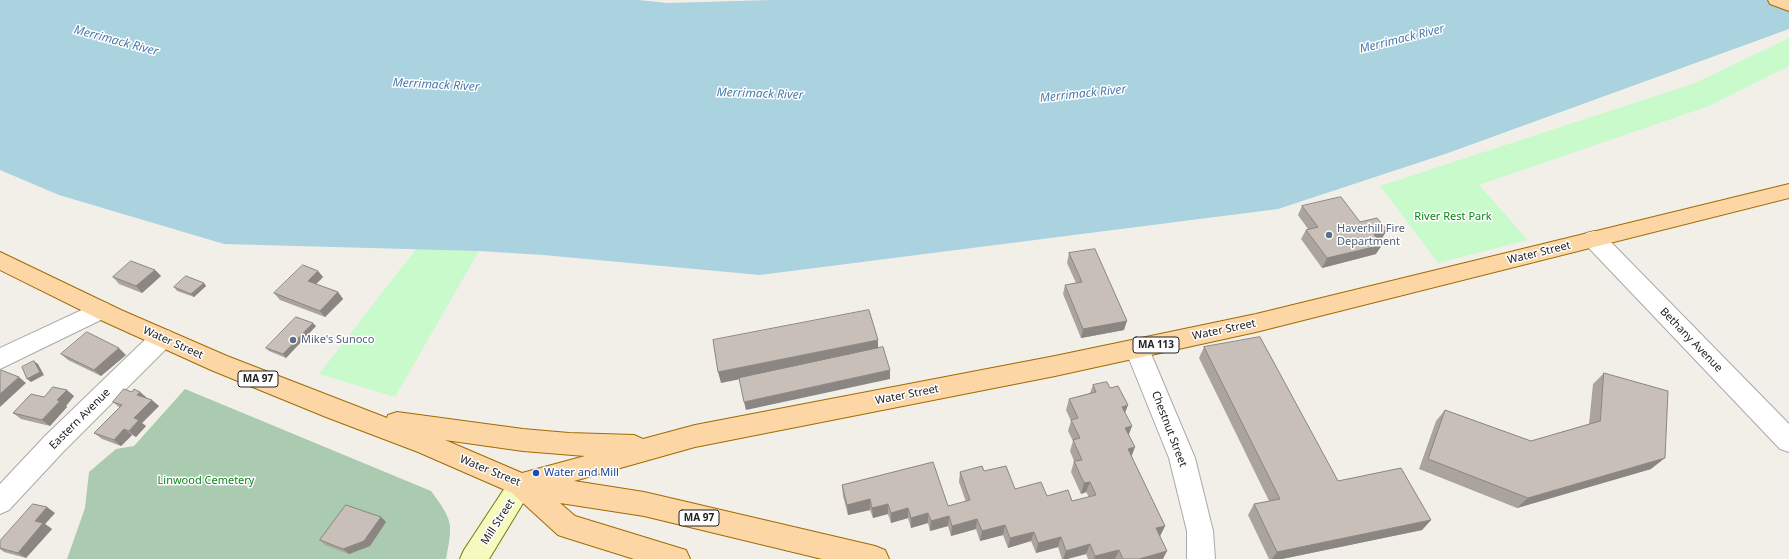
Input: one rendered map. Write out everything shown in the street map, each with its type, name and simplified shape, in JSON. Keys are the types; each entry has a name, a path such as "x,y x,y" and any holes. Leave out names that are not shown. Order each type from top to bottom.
{"main road":[{"path":"1776,0 1789,6"},
{"name":"Water Street","path":"0,260 101,310 225,366 335,410 427,444 521,485 701,434 1137,349 1256,323 1789,191"},
{"name":"Water Street","path":"351,416 522,440 569,444 655,447"},
{"name":"Mill Street","path":"474,559 521,485"},
{"name":"MA 97","path":"521,485 567,526 676,559"},
{"name":"MA 97","path":"521,485 644,504 875,559"}],"street":[{"name":"Bethany Avenue","path":"1594,239 1789,441"},
{"path":"0,359 101,310"},
{"name":"Eastern Avenue","path":"0,502 54,444 162,338"},
{"name":"Chestnut Street","path":"1137,349 1182,458 1200,531 1200,559"}],"green space":[{"name":"River Rest Park","path":"1789,38 1789,66 1709,106 1479,185 1528,240 1438,263 1380,186 1695,83"},
{"path":"416,249 479,251 395,397 319,374"},
{"name":"Linwood Cemetery","path":"185,389 431,491 444,509 449,523 450,537 446,559 67,559 85,508 89,472 116,449 134,446"}],"water":[{"name":"Merrimack River","path":"0,0 638,0 668,3 770,0 1789,0 1789,29 1448,153 1278,209 760,275 543,255 479,251 224,244 59,195 0,170"}],"building":[{"path":"1341,197 1360,222 1377,218 1387,230 1373,233 1382,245 1327,258 1306,230 1318,227 1302,206"},
{"path":"1095,249 1127,321 1083,329 1065,285 1082,282 1069,253"},
{"path":"131,261 155,270 136,286 113,277"},
{"path":"303,265 318,271 308,281 338,292 320,311 274,293"},
{"path":"186,276 204,283 191,294 174,287"},
{"path":"869,310 878,340 718,372 713,340"},
{"path":"296,317 313,323 283,354 266,348"},
{"path":"87,332 119,348 94,370 61,354"},
{"path":"1260,337 1338,481 1401,468 1431,520 1277,552 1254,504 1280,499 1204,347"},
{"path":"883,347 890,370 744,402 739,378"},
{"path":"34,361 40,372 27,379 22,367"},
{"path":"1,370 19,377 0,394 0,371"},
{"path":"1604,373 1668,391 1665,458 1528,498 1428,459 1445,410 1531,441 1600,421"},
{"path":"1107,382 1110,388 1118,386 1128,405 1122,407 1132,426 1125,428 1135,447 1128,449 1165,526 1156,528 1167,551 1139,559 1123,559 1119,550 1095,556 1090,544 1066,551 1061,537 1038,543 1034,532 1010,538 1005,525 982,531 977,519 952,526 949,516 931,521 928,513 911,518 908,508 891,513 888,504 872,508 870,499 847,505 842,485 933,462 948,506 970,500 960,472 982,466 984,471 1006,466 1015,489 1041,482 1047,496 1068,490 1072,501 1096,495 1090,482 1084,483 1074,461 1082,460 1073,440 1080,438 1071,420 1078,418 1069,399 1096,392 1093,385"},
{"path":"53,387 67,390 57,400 60,401 42,420 13,413 31,394 44,397"},
{"path":"124,389 132,392 134,389 140,392 137,395 152,400 134,418 139,420 129,431 124,429 114,440 94,433 122,405 113,402"},
{"path":"33,504 47,507 35,521 43,523 18,553 0,548 0,541"},
{"path":"346,505 381,517 364,541 343,549 320,540"}],"place":[{"name":"Haverhill Fire Department","path":"1329,235"},
{"name":"Mike's Sunoco","path":"293,340"},
{"name":"Water and Mill","path":"536,473"}]}
